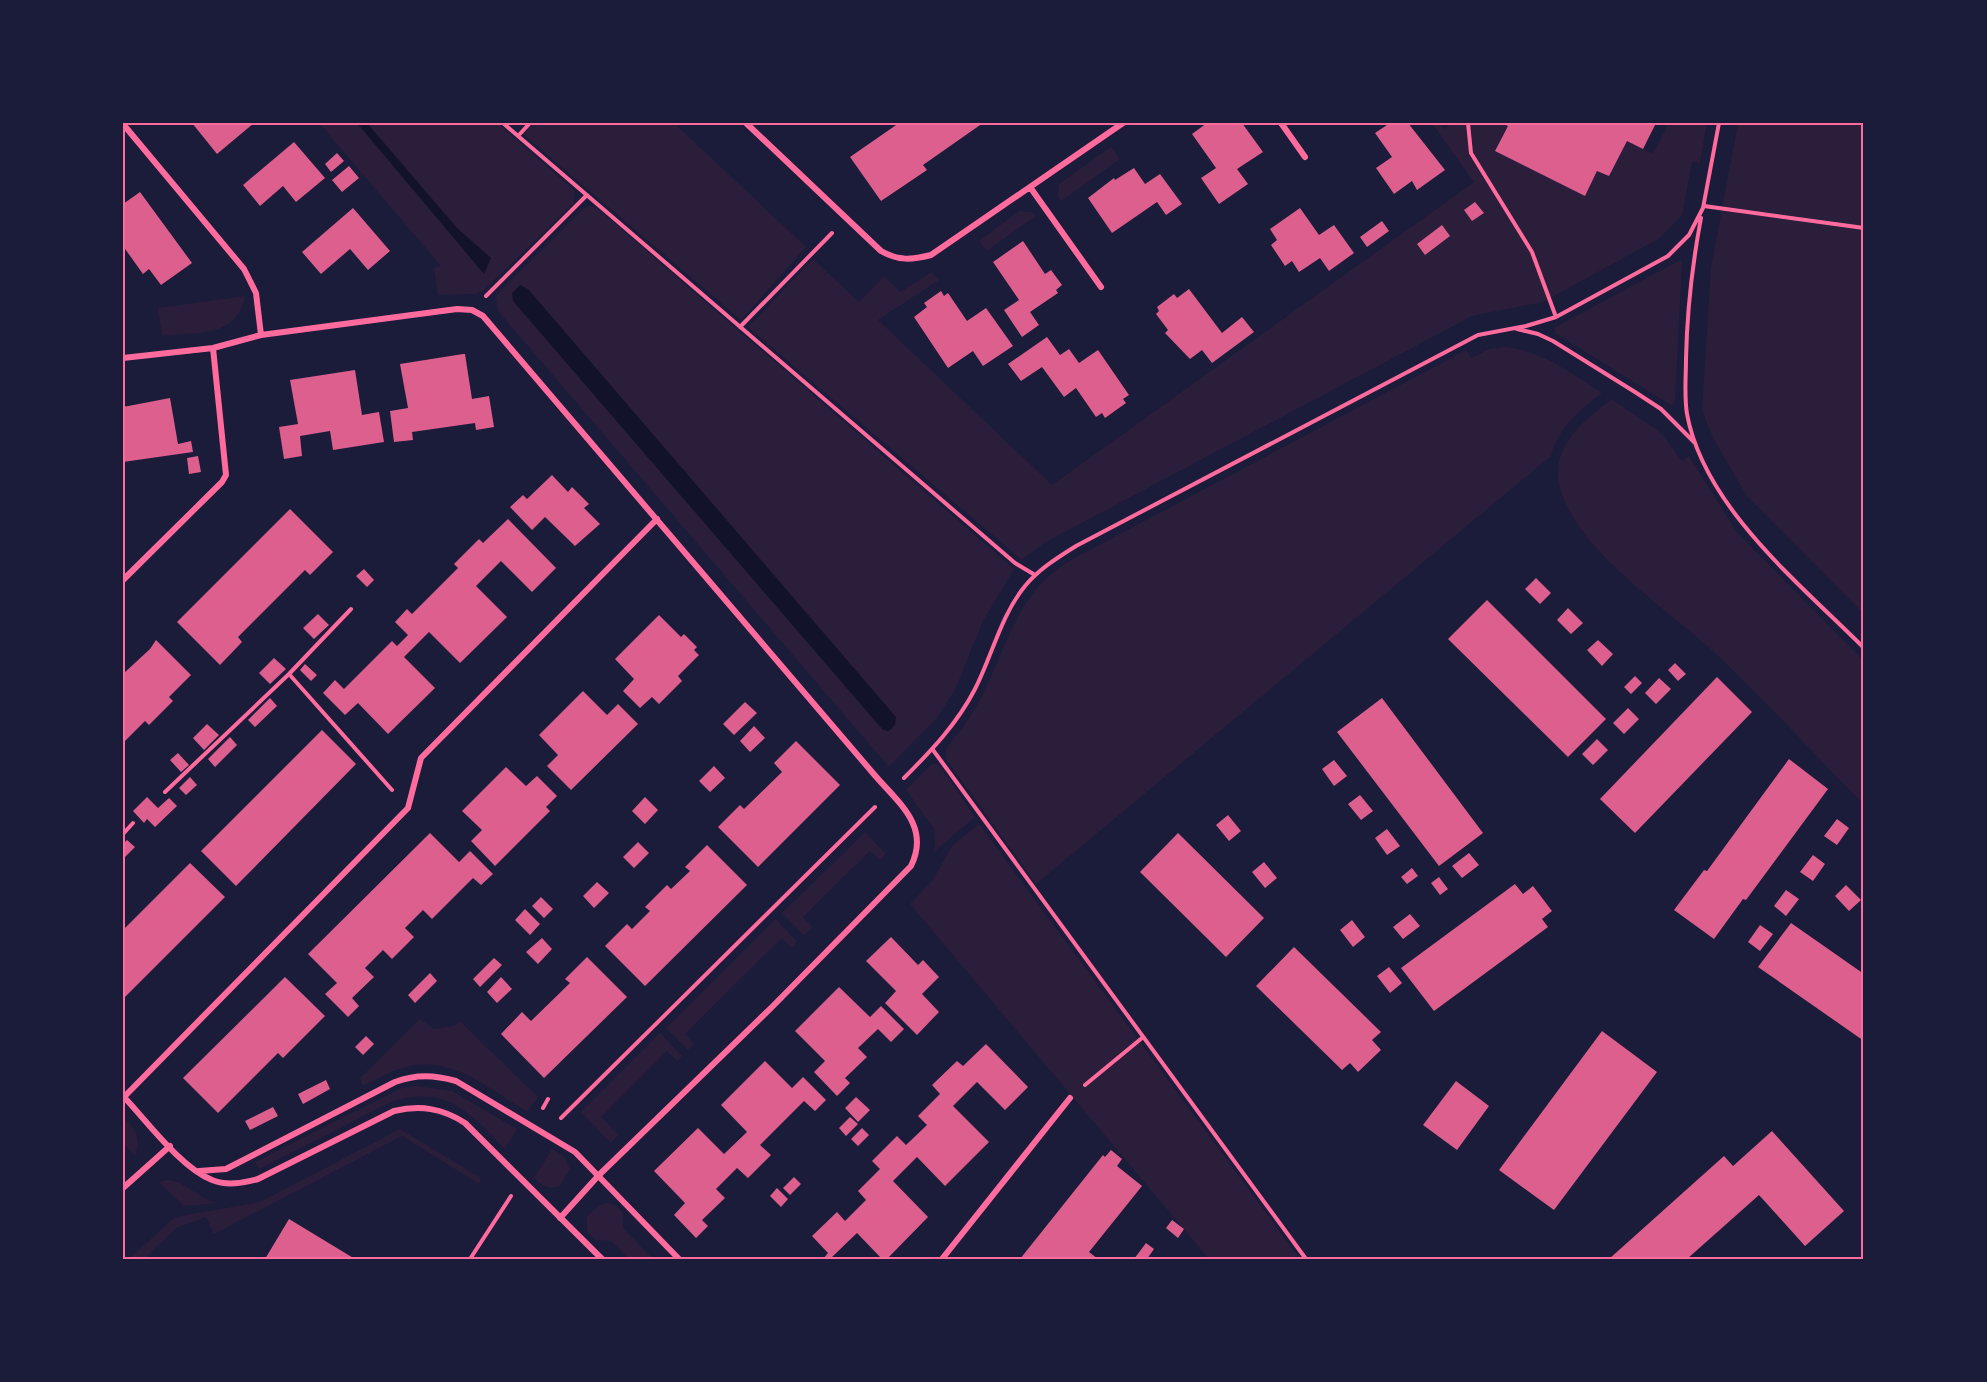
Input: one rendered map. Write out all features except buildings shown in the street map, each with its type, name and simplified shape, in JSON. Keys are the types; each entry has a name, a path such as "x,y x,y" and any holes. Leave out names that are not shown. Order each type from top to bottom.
{"street":[{"path":"746,123 880,251 895,259 912,260 931,255 1030,187 1112,126 1122,123"},
{"path":"1281,123 1305,157"},
{"path":"123,124 244,269 256,293 261,335"},
{"path":"1030,187 1101,287"},
{"path":"123,358 213,348 261,335 457,309 472,310 491,324 889,792 917,829 918,851 911,866 772,1007 599,1175 560,1218"},
{"path":"123,580 222,482 226,475 213,348"},
{"path":"602,1259 465,1123 451,1114 432,1108 412,1107 394,1111 258,1179 241,1184 224,1183 196,1171 124,1097 408,808 421,758 657,519"},
{"path":"196,1171 226,1169 395,1082 412,1076 440,1077 456,1081 575,1152 680,1259"},
{"path":"942,1259 1070,1098"},
{"path":"123,1188 170,1146"}],"path":[{"path":"503,123 1016,563 1035,575"},
{"path":"518,136 530,123"},
{"path":"1468,123 1471,153 1532,252 1556,317"},
{"path":"1695,444 1687,413 1688,301 1719,123"},
{"path":"472,310 587,195"},
{"path":"549,1136 565,1112 933,750 960,715 975,688 1015,600 1035,575 1076,546 1478,335 1526,326 1556,317 1668,256 1689,235 1704,206"},
{"path":"1704,206 1864,228"},
{"path":"740,327 847,219"},
{"path":"1509,328 1538,334 1566,348 1661,409 1695,444 1741,524 1864,648"},
{"path":"165,792 289,674 351,609"},
{"path":"289,674 408,808"},
{"path":"933,750 1306,1259"},
{"path":"123,834 133,823"},
{"path":"1070,1098 1142,1038"}],"shaded area":[{"path":"319,123 497,123 575,191 574,203 483,291 476,294 438,295 434,268 441,266"},
{"path":"357,123 367,123 457,228 491,258 484,274"},
{"path":"534,123 674,123 806,247 741,320 523,134"},
{"path":"1432,123 1440,123 1444,129 1452,123 1505,123 1508,125 1495,151 1585,196 1598,170 1627,140 1653,154 1669,123 1707,123 1700,163 1692,162 1682,215 1660,238 1543,302 1472,316 1044,543 1022,560 748,327 813,259 859,302 884,276 900,292 932,272 939,280 878,320 1052,485 1474,182"},
{"path":"1738,123 1864,123 1864,614 1746,495 1713,438 1702,411 1711,268"},
{"path":"1111,147 1120,159 1061,201 1058,196 1059,184"},
{"path":"590,206 597,208 1014,569 982,623 955,690 937,718 889,767 498,311 496,297 501,290 583,209"},
{"path":"1019,211 1032,212 1035,216 987,251 979,241"},
{"path":"1680,260 1682,262 1675,402 1672,406 1555,333 1554,328"},
{"path":"520,285 528,289 896,717 895,725 889,731 883,730 513,301 512,293"},
{"path":"245,296 241,310 225,326 201,333 162,336 158,308"},
{"path":"1503,347 1543,358 1567,370 1602,393 1564,428 1551,456 1036,884 946,759 946,749 978,704 1018,616 1039,586 1071,560 1466,350 1471,358 1489,349"},
{"path":"1612,399 1662,434 1682,461 1689,456 1738,534 1864,661 1864,805 1717,655 1605,558 1570,512 1560,488 1558,473 1564,447 1580,426"},
{"path":"933,763 939,765 975,817 935,851 934,829 906,790"},
{"path":"979,824 1300,1259 1209,1259 910,904 932,881 952,846"},
{"path":"865,832 886,854 880,860 870,851 803,917 813,927 804,935 782,913"},
{"path":"776,919 797,942 792,948 782,938 685,1034 694,1044 688,1050 666,1028"},
{"path":"420,1019 434,1029 454,1026 460,1021 538,1097 527,1112 472,1077 442,1066 426,1064 404,1067 363,1086 360,1078"},
{"path":"660,1033 682,1056 677,1061 667,1051 601,1117 618,1135 611,1143 581,1112"},
{"path":"417,1086 452,1091 517,1129 505,1149 468,1113 455,1105 442,1099 410,1097 391,1102 259,1169 255,1162 402,1088"},
{"path":"123,1116 136,1134 138,1144 135,1156 123,1143"},
{"path":"400,1129 481,1178 479,1184 402,1136 214,1234 206,1217 176,1228 144,1259 129,1259 175,1217 260,1202"},
{"path":"552,1149 564,1156 570,1169 560,1186 552,1188 534,1178"},
{"path":"166,1180 180,1183 204,1198 218,1203 184,1206 159,1182"},
{"path":"608,1203 616,1206 623,1213 623,1228 653,1259 629,1259 611,1241 596,1240 587,1231 587,1216 600,1205"}]}
